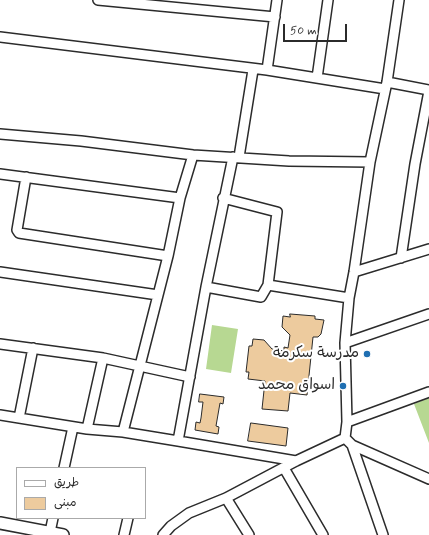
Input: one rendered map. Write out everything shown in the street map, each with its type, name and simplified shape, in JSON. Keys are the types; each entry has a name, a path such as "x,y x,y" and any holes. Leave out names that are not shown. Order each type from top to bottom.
{"street":[{"path":"98,0 275,16"},
{"path":"267,70 277,0"},
{"path":"317,78 328,0"},
{"path":"345,438 347,422 345,343 349,298 370,162 386,85 399,0"},
{"path":"0,37 253,70 267,70 317,78 429,90 415,164 401,258"},
{"path":"178,441 223,198 236,157 253,70"},
{"path":"0,134 81,141 192,155 289,161 370,162"},
{"path":"123,432 141,365 168,256 180,198 192,155"},
{"path":"0,174 180,198"},
{"path":"26,177 17,230 19,233 168,256"},
{"path":"206,287 261,297 268,285 277,212 223,198"},
{"path":"354,272 429,249"},
{"path":"0,272 158,295"},
{"path":"268,285 349,298"},
{"path":"345,343 429,314"},
{"path":"0,344 102,358 190,376"},
{"path":"19,418 33,348"},
{"path":"87,429 102,358"},
{"path":"347,422 429,392"},
{"path":"0,415 87,429 123,432 296,461"},
{"path":"64,467 73,427"},
{"path":"345,438 352,445 429,479"},
{"path":"163,535 179,519 226,498 296,461 345,438"},
{"path":"352,445 383,535"},
{"path":"284,468 323,535"},
{"path":"226,498 249,535"},
{"path":"50,532 53,519"},
{"path":"124,535 128,519"},
{"path":"0,523 63,535"}],"green space":[{"path":"212,325 238,329 231,373 206,369"},
{"path":"429,398 429,443 414,404"}],"building":[{"path":"290,314 315,316 315,319 324,320 321,334 318,337 313,337 307,395 290,393 288,411 262,409 265,381 248,379 249,372 246,372 249,346 252,346 253,339 264,340 272,349 284,351 284,347 288,348 290,335 282,327 283,316 290,317"},
{"path":"200,394 224,397 223,404 220,403 216,426 219,427 218,434 195,430 196,422 200,423 201,418 203,402 199,402"},
{"path":"251,423 288,428 286,446 248,441"}],"place":[{"name":"مدرسة سكرمة","path":"367,354"},
{"name":"اسواق محمد","path":"343,386"}]}
